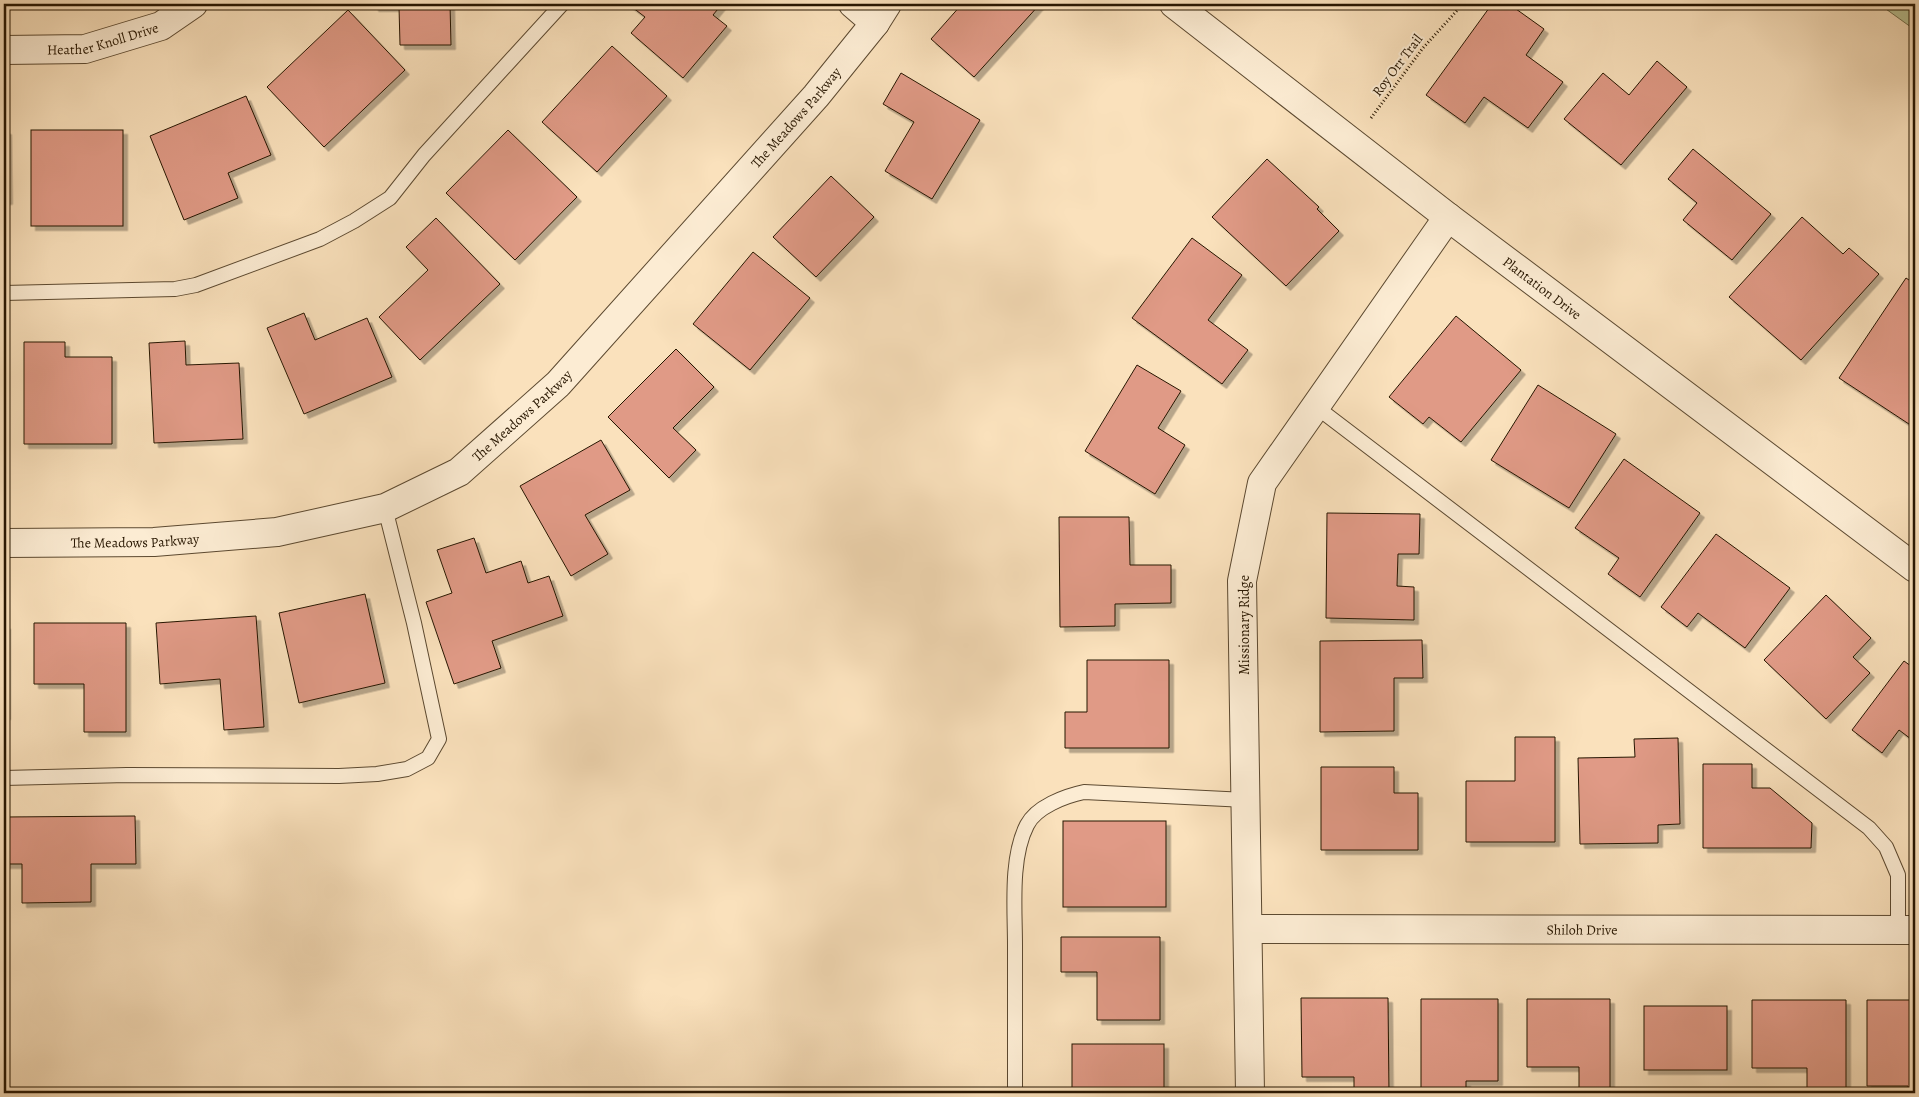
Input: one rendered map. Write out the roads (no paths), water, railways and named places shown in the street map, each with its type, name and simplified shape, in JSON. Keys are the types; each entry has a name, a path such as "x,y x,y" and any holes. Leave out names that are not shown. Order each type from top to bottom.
{"street":[{"name":"Heather Knoll Drive","path":"4,50 85,49 161,26 193,4"},
{"path":"853,4 881,14"},
{"name":"Plantation Drive","path":"1174,4 1448,217 1915,568"},
{"name":"The Meadows Parkway","path":"4,543 154,542 277,532 385,508 459,472 558,384 816,96 881,14"},
{"name":"Missionary Ridge","path":"1250,1093 1242,581 1262,483 1448,217"},
{"name":"Shiloh Drive","path":"1248,929 1906,930"}],"lane":[{"path":"4,293 175,289 196,285 320,239 354,221 390,198 449,127 562,4"},
{"path":"1315,406 1869,828 1886,847 1898,875 1906,930"},
{"path":"4,778 127,775 339,776 377,774 406,769 428,758 439,739 414,623 385,508"},
{"path":"1015,1093 1016,882 1020,846 1028,824 1046,806 1067,796 1084,792 1246,800"}]}
